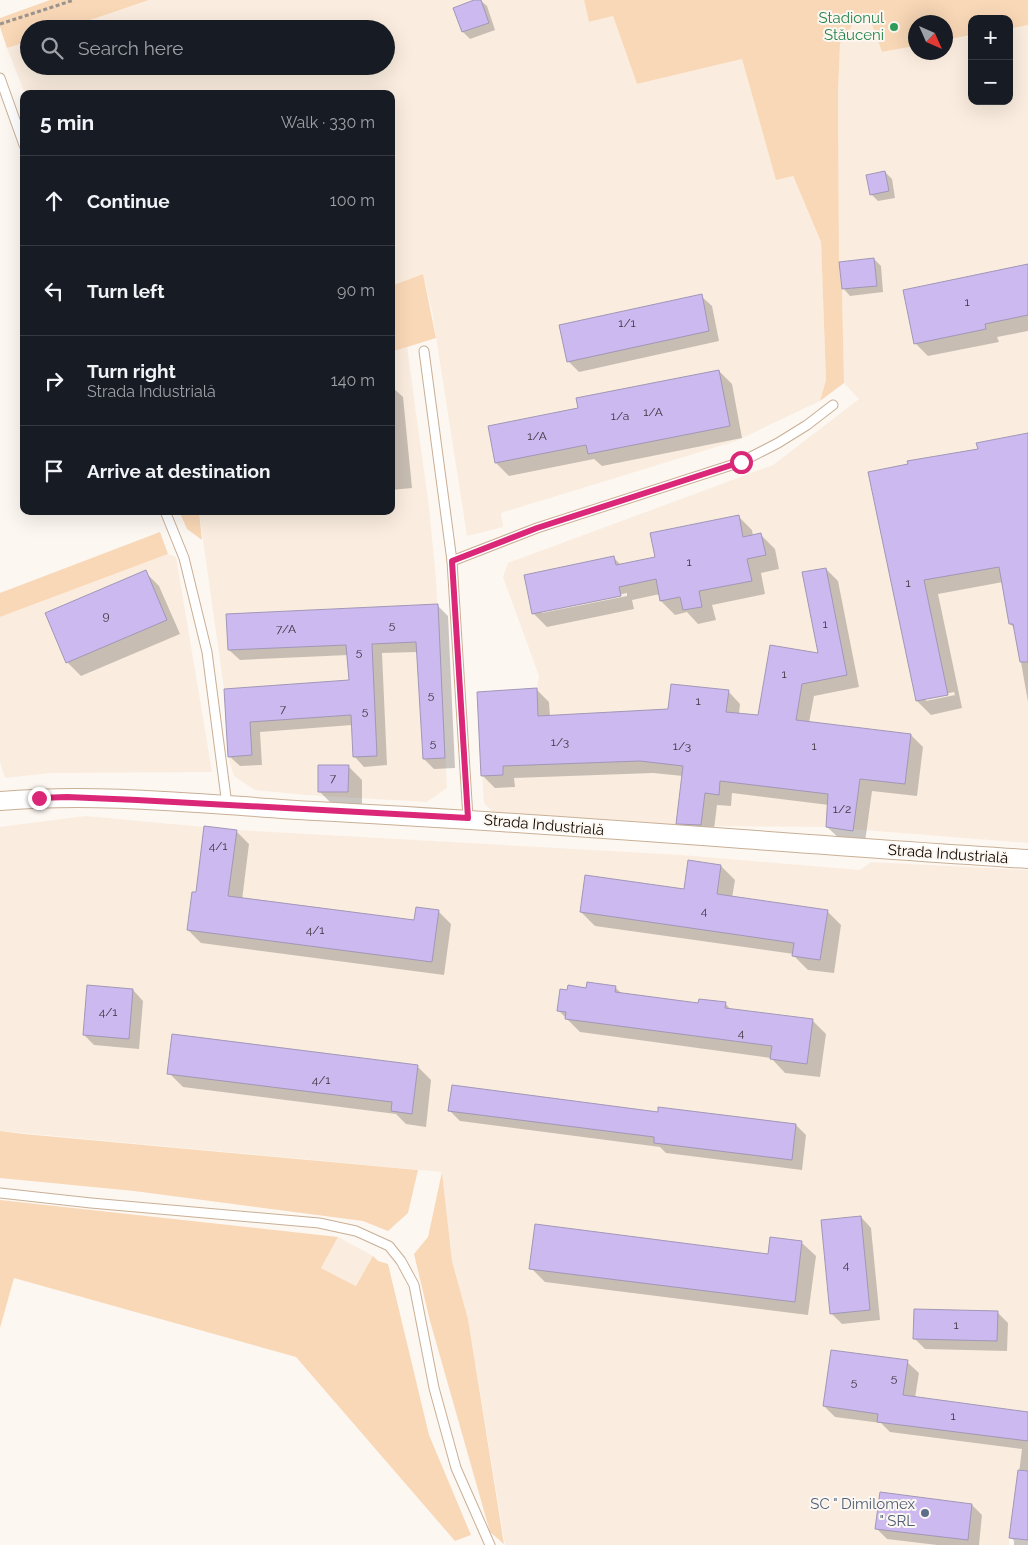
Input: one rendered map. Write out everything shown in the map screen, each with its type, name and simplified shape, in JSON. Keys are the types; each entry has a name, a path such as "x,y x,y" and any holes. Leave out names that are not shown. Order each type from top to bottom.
{"street":[{"name":"Strada Industrială","path":"1,798 67,797 468,818 833,847 1028,859"}],"lane":[{"path":"0,78 20,134"},
{"path":"424,351 452,561 468,818"},
{"path":"452,561 537,528 741,462 778,443 833,406"},
{"path":"167,515 184,558 207,652 227,805"},
{"path":"0,1193 319,1223 356,1231 389,1246 401,1261 414,1285 434,1388 456,1468 490,1545"}],"path":[{"path":"0,24 74,0"}],"shaded area":[{"path":"50,0 149,0 90,20 20,20 20,44 7,48 0,27 0,18"},
{"path":"149,0 584,0 589,22 613,16 637,84 742,59 776,179 792,175 821,242 826,380 820,401 736,441 501,513 503,527 467,536 432,311 423,274 395,284 395,90 23,90 7,48 20,44 20,75 395,75 395,20 90,20"},
{"path":"584,0 1028,0 1028,25 1013,28 1013,15 968,15 968,36 953,39 953,15 908,15 908,47 882,52 869,16 855,21 840,44 838,92 839,262 842,289 844,383 820,401 826,380 821,242 793,176 776,180 742,59 637,84 613,16 589,22"},
{"path":"869,16 882,52 908,47 908,60 953,60 953,39 968,37 968,105 1013,105 1013,28 1028,25 1028,843 826,827 701,826 493,812 484,803 477,692 537,688 539,676 503,577 508,563 773,465 859,399 844,383 842,289 839,262 838,92 840,44 855,21"},
{"path":"423,274 436,338 395,351 395,284"},
{"path":"407,347 429,507 436,579 447,788 427,802 255,790 234,776 228,757 224,689 200,515 395,515 395,351"},
{"path":"181,515 199,515 202,540 187,529"},
{"path":"160,532 168,554 0,617 0,593"},
{"path":"168,554 176,557 212,772 51,773 5,778 0,762 0,617"},
{"path":"85,816 237,830 682,855 860,870 871,862 1028,870 1028,1516 1009,1538 1009,1545 505,1545 468,1319 452,1261 442,1172 0,1131 0,827"},
{"path":"0,1131 418,1170 408,1213 388,1231 363,1221 134,1191 0,1178"},
{"path":"442,1172 452,1261 468,1319 504,1544 490,1532 430,1321 414,1254 428,1237"},
{"path":"0,1200 338,1237 321,1268 356,1286 373,1256 378,1261 388,1264 429,1435 471,1535 455,1541 296,1357 14,1278 0,1328"},
{"path":"338,1237 373,1256 357,1286 321,1268"}],"building":[{"path":"474,0 481,0 489,23 462,32 453,8"},
{"path":"885,171 889,191 870,195 866,175"},
{"path":"874,258 877,286 842,289 839,262"},
{"path":"1028,264 1028,315 985,324 986,329 914,344 903,290"},
{"path":"702,294 709,331 567,362 559,325"},
{"path":"719,370 730,426 588,454 586,445 495,463 488,426 578,408 576,398"},
{"path":"1028,433 1028,662 1020,662 1013,624 1009,624 999,567 924,580 948,695 916,701 868,472 908,464 907,461 978,449 976,443"},
{"path":"739,515 743,537 761,533 766,555 747,559 752,581 699,591 702,607 683,610 680,597 660,601 656,579 619,587 621,596 532,614 524,575 614,556 616,565 655,557 650,533"},
{"path":"826,568 847,675 802,684 796,720 911,734 905,784 860,779 853,831 826,827 828,794 720,781 719,795 705,793 701,825 676,824 683,766 640,761 503,766 503,775 481,776 477,692 537,688 538,716 668,709 671,684 729,690 726,712 758,715 770,645 818,653 802,572"},
{"path":"146,570 167,620 66,663 45,613"},
{"path":"438,604 445,758 423,759 416,642 372,644 377,756 353,757 351,715 250,722 252,755 228,757 224,689 349,680 346,645 228,650 226,614"},
{"path":"318,765 349,765 348,792 318,792"},
{"path":"204,826 237,830 228,896 414,920 416,907 439,910 432,962 187,930 192,892 196,892"},
{"path":"688,860 721,865 717,894 828,910 820,960 792,956 794,943 580,912 585,875 684,889"},
{"path":"587,982 616,986 615,992 698,1003 699,999 726,1002 725,1008 813,1019 807,1064 770,1059 772,1046 565,1019 566,1012 557,1011 560,989 567,990 568,985 586,988"},
{"path":"87,985 133,989 129,1039 83,1035"},
{"path":"172,1034 418,1065 412,1114 391,1111 392,1102 167,1074"},
{"path":"452,1085 658,1112 658,1107 796,1124 792,1160 654,1143 654,1137 448,1111"},
{"path":"861,1216 870,1310 830,1314 821,1220"},
{"path":"535,1224 768,1254 770,1237 802,1241 795,1302 529,1269"},
{"path":"914,1309 998,1311 997,1341 913,1339"},
{"path":"831,1350 908,1360 903,1395 1028,1412 1028,1441 877,1422 878,1414 823,1406"},
{"path":"1018,1470 1028,1471 1028,1540 1009,1538"},
{"path":"880,1492 972,1504 968,1540 875,1529"}],"place":[{"name":"Stadionul Stăuceni","path":"894,27"},
{"name":"SC \" Dimilomex \" SRL","path":"925,1513"}],"route":[{"path":"39,798 67,797 189,802 262,808 468,818 452,561 537,528 741,462"}]}
